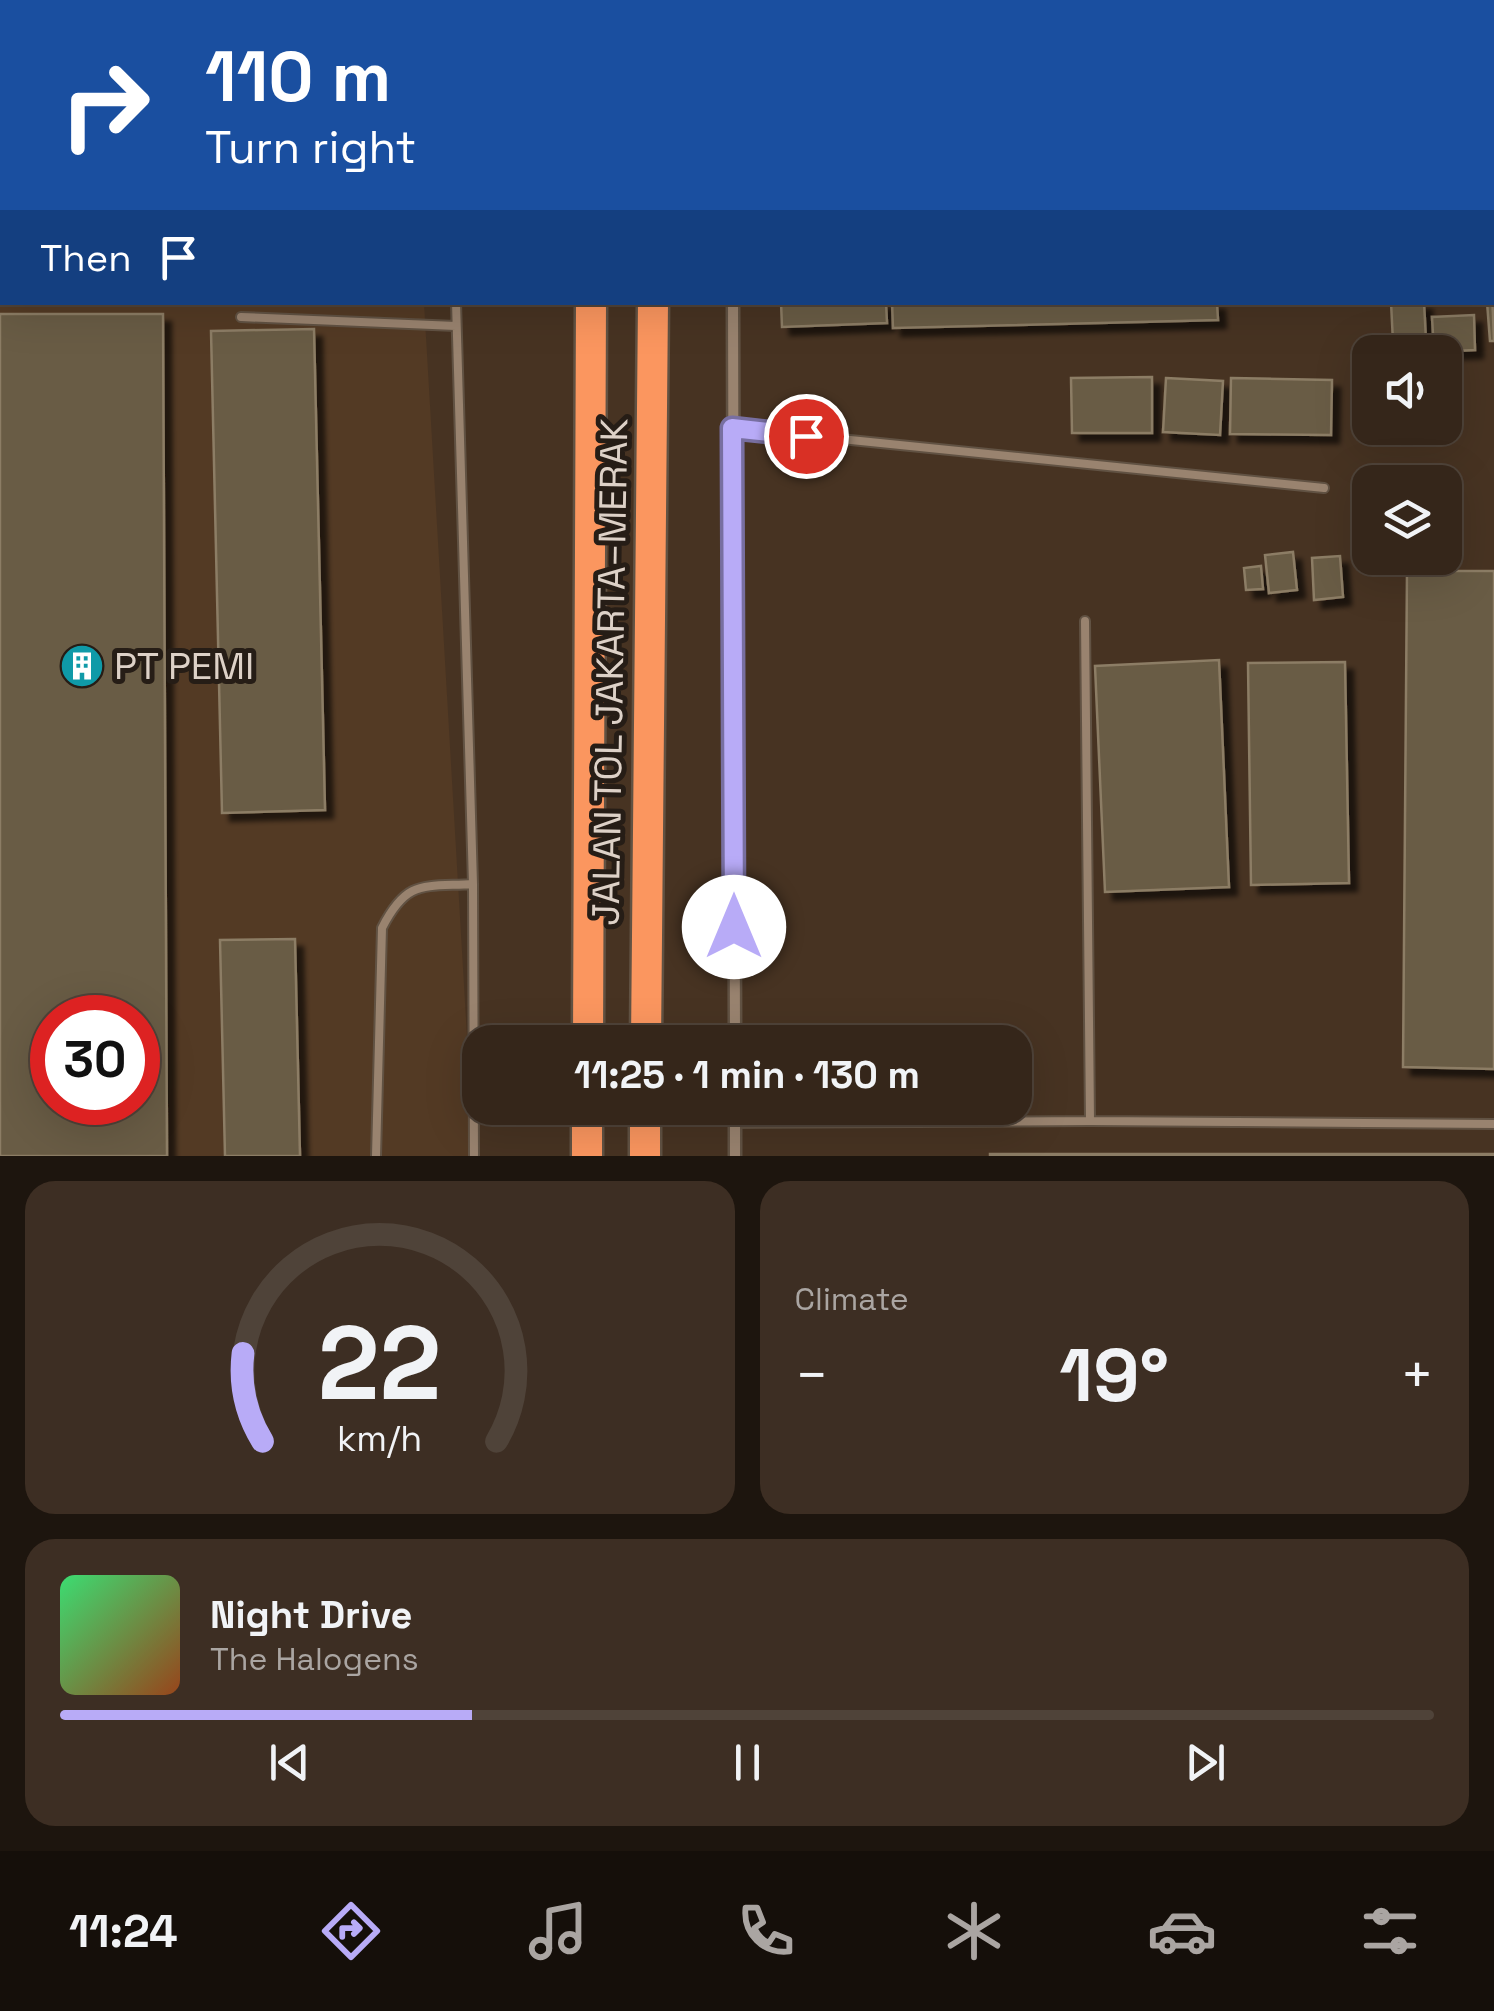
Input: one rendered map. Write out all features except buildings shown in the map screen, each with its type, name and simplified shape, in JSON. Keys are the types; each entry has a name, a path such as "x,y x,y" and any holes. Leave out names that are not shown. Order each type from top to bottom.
{"highway":[{"name":"JALAN TOL JAKARTA–MERAK","path":"588,1025 591,305"},
{"name":"JALAN TOL JAKARTA–MERAK","path":"646,1025 653,305"},
{"path":"587,1125 587,1156"},
{"path":"645,1156 646,1125"}],"street":[{"path":"733,305 735,1025"},
{"path":"735,1125 735,1156"}],"lane":[{"path":"456,305 472,884 474,1156"},
{"path":"240,317 456,326"},
{"path":"732,428 1324,488"},
{"path":"1084,621 1090,1121"},
{"path":"376,1156 382,928 395,902 415,888 472,884"},
{"path":"1032,1121 1494,1124"}],"shaded area":[{"path":"0,305 424,305 466,1025 462,1025 462,1125 472,1125 474,1156 0,1156"}],"place":[{"name":"PT PEMI","path":"82,666"}],"route":[{"path":"734,927 732,428 806,436"}]}
